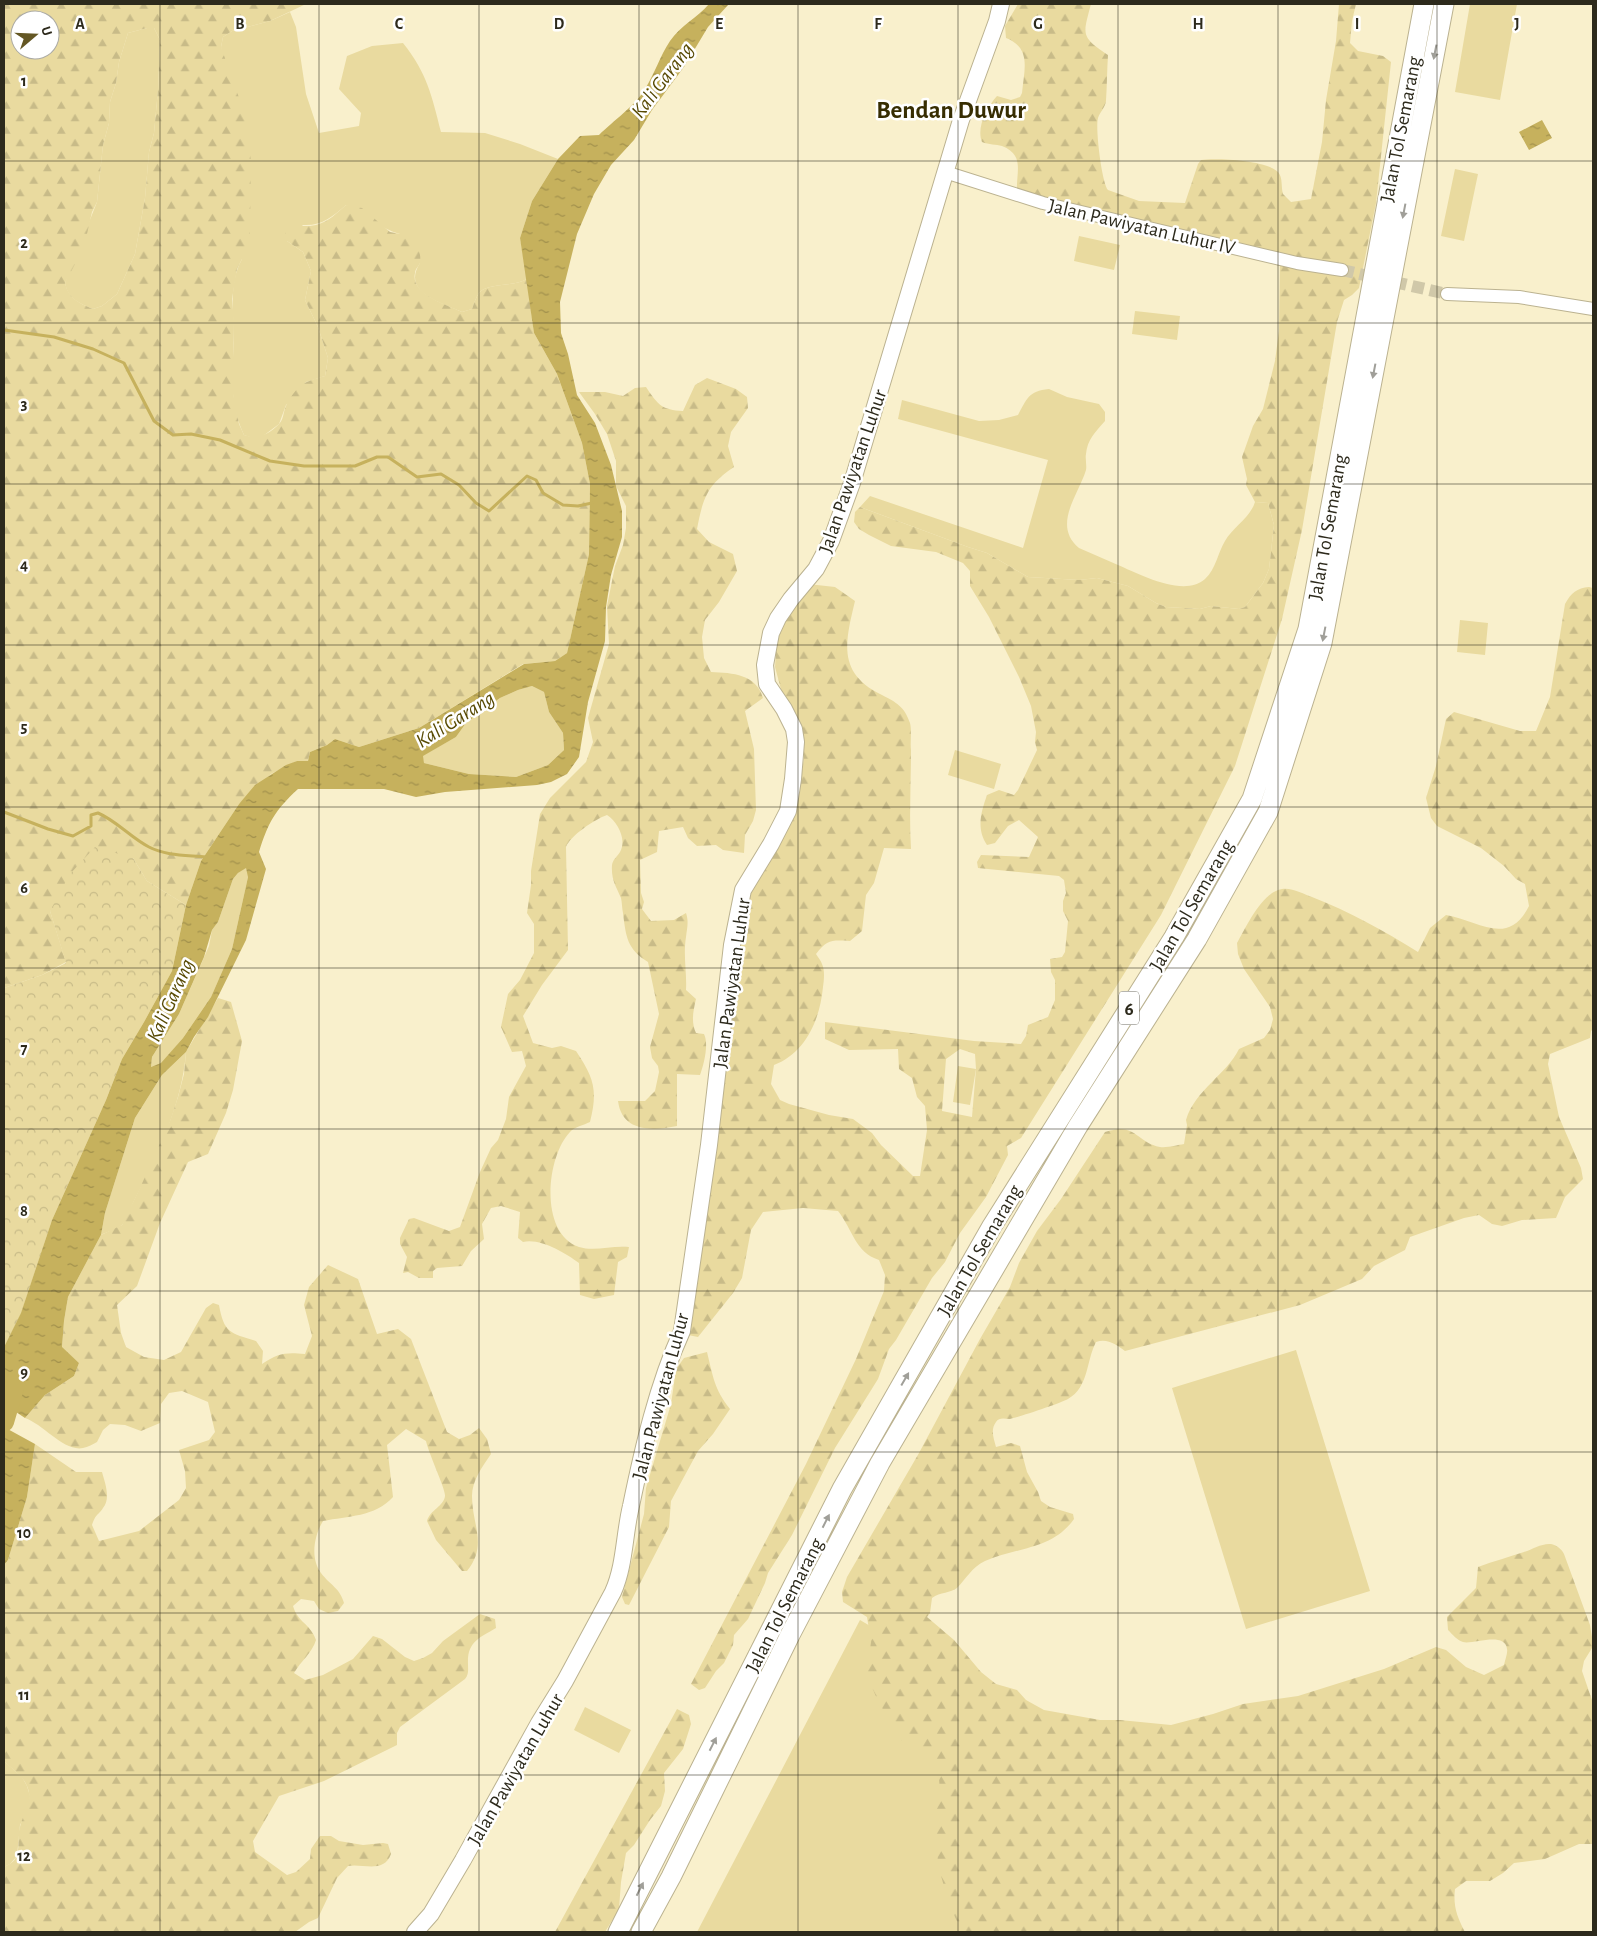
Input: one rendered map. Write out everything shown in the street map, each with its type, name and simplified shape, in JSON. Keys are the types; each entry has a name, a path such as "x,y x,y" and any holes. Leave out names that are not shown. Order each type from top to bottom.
{"highway":[{"path":"1396,150 1410,4"},
{"name":"Jalan Tol Semarang","path":"618,1932 847,1481 992,1226 1174,937 1252,799 1308,629 1424,4"},
{"name":"Jalan Tol Semarang","path":"641,1932 671,1877 795,1627 880,1463 1078,1126 1197,939 1268,812 1322,644 1444,4"}],"main road":[{"name":"Jalan Pawiyatan Luhur","path":"415,1932 431,1914 464,1860 534,1732 566,1682 619,1578 630,1508 644,1450 674,1348 682,1331 709,1145 732,945 743,890 771,844 788,811 796,742 794,729 784,709 767,684 765,665 772,633 778,618 816,569 831,541 852,483 945,172 977,72 997,22 1001,4"}],"street":[{"name":"Jalan Pawiyatan Luhur IV","path":"945,172 1070,210 1288,261 1342,270"},
{"path":"1447,294 1518,297 1593,309"}],"green space":[{"path":"4,4 306,4 270,21 232,31 223,37 221,47 243,109 251,160 250,233 237,269 232,299 234,321 233,393 239,424 244,435 254,437 267,433 281,422 287,404 300,386 325,376 328,358 318,327 305,300 311,271 303,252 287,241 285,231 298,226 320,224 346,205 362,208 390,232 400,234 411,233 420,255 420,263 415,273 418,287 431,298 462,312 472,309 481,291 527,279 534,333 557,374 582,443 590,484 589,554 567,653 555,661 523,664 419,728 359,747 335,739 327,745 310,752 308,761 297,761 271,774 239,804 201,861 186,905 147,881 133,858 50,911 66,962 42,975 4,988","holes":["154,28 160,40 158,90 154,133 149,152 145,198 135,254 117,294 102,306 93,309 72,297 65,283 84,247 92,212 97,202 103,145 109,123 110,102 128,33"]},
{"path":"1018,4 1091,4 1086,22 1086,34 1092,43 1108,55 1106,101 1097,124 1101,167 1108,190 1139,201 1185,203 1201,160 1218,159 1252,162 1272,168 1281,177 1283,194 1291,202 1311,199 1322,142 1326,100 1336,41 1339,4 1356,4 1350,43 1358,51 1383,56 1391,62 1376,203 1359,288 1344,300 1337,322 1302,530 1282,619 1235,766 1161,915 1021,1138 1007,1146 1008,1155 986,1197 960,1233 945,1262 932,1278 889,1349 878,1379 835,1448 792,1535 768,1573 748,1619 734,1635 733,1645 724,1663 716,1671 705,1688 699,1690 691,1684 806,1464 856,1359 884,1291 885,1275 879,1260 859,1246 838,1211 803,1208 763,1212 751,1230 742,1278 733,1293 698,1337 683,1334 703,1160 750,887 798,794 804,758 802,733 782,693 775,667 777,638 791,603 808,584 835,587 855,601 847,643 851,667 857,677 868,686 899,706 910,723 911,849 884,848 874,883 866,895 862,931 850,941 827,943 816,954 823,966 824,975 819,1011 815,1023 795,1052 785,1060 774,1065 771,1084 780,1100 789,1104 829,1115 853,1119 872,1133 881,1145 913,1176 920,1176 927,1130 925,1106 917,1097 912,1078 899,1069 898,1049 849,1050 825,1039 825,1022 974,1041 1021,1044 1026,1036 1028,1025 1048,1017 1055,1000 1055,980 1051,972 1050,959 1062,957 1065,952 1068,921 1063,911 1063,901 1066,893 1064,880 1059,876 978,868 977,862 981,855 1029,857 1038,837 1019,820 1008,826 995,843 987,845 982,833 981,820 987,795 999,790 1014,795 1037,750 1031,706 1019,677 989,617 970,586 970,571 963,563 936,552 891,546 869,535 859,529 854,522 855,512 860,507 987,553 1028,577 1079,580 1097,578 1128,586 1166,607 1200,609 1211,606 1239,609 1245,607 1263,583 1269,569 1274,525 1268,503 1255,502 1246,485 1247,479 1242,457 1253,426 1263,409 1275,361 1279,331 1280,256 1017,190 1018,165 1014,154 1002,146 982,142 980,130 990,106 997,96 1011,100 1020,97 1022,93 1025,68 1023,54 1014,42 1006,38 1005,26","holes":["960,1049 975,1054 976,1069 972,1117 942,1111 946,1059"]},
{"path":"1470,4 1517,4 1500,100 1455,92"},
{"path":"290,12 296,27 306,94 319,133 359,126 361,113 339,89 347,56 372,46 403,43 418,64 428,85 441,132 485,133 558,159 532,201 520,238 527,279 481,291 472,309 462,312 434,300 419,289 415,273 420,263 400,234 380,225 346,205 321,222 303,225 287,241 303,252 311,271 305,300 318,327 328,358 325,376 306,382 286,405 279,424 263,436 253,438 244,435 235,409 232,388 234,343 233,289 242,259 221,47 223,37 232,31 270,21"},
{"path":"154,28 160,40 158,90 154,133 149,152 145,198 135,254 117,294 102,306 93,309 71,297 65,283 97,202 103,145 109,123 110,102 128,33"},
{"path":"1455,169 1478,174 1464,241 1441,236"},
{"path":"1079,236 1120,245 1114,270 1074,261"},
{"path":"1135,311 1180,316 1177,340 1132,334"},
{"path":"707,378 736,389 747,397 748,408 731,432 728,446 734,467 712,486 704,501 697,529 709,542 733,554 737,571 719,602 705,620 702,637 704,658 711,672 735,674 749,679 760,690 763,698 745,711 754,749 756,810 753,821 745,835 744,853 723,850 716,845 697,846 688,838 683,827 659,831 657,852 640,860 641,893 644,902 642,909 651,921 674,920 686,913 688,922 685,951 686,990 696,999 693,1025 696,1033 704,1034 706,1043 700,1075 677,1074 677,1126 658,1129 640,1127 625,1119 618,1101 645,1101 655,1091 659,1072 658,1066 652,1058 650,1047 659,1014 648,962 636,952 627,936 621,898 612,875 613,861 622,847 622,837 615,822 607,815 584,828 572,838 566,847 568,950 542,985 523,1016 533,1043 552,1048 561,1046 576,1051 587,1069 593,1085 594,1101 590,1122 572,1130 562,1144 556,1159 550,1194 552,1211 557,1227 566,1239 579,1247 591,1249 629,1247 627,1257 618,1262 614,1295 594,1299 580,1295 579,1263 545,1244 530,1241 523,1242 518,1238 520,1212 501,1206 491,1208 482,1224 484,1239 471,1251 462,1266 437,1268 433,1271 433,1278 419,1278 408,1272 403,1273 407,1257 400,1244 400,1238 409,1219 414,1218 449,1231 460,1227 480,1172 491,1148 498,1140 506,1119 509,1097 526,1066 522,1051 512,1052 501,1027 508,994 520,980 534,953 534,924 527,913 531,871 540,814 550,798 586,762 593,742 588,718 609,644 607,606 615,566 623,545 626,528 626,506 616,486 616,461 607,434 579,392 605,392 623,396 635,388 646,387 665,408 683,411 695,385"},
{"path":"1049,389 1067,397 1099,404 1105,412 1105,421 1092,436 1088,444 1086,470 1069,510 1067,520 1071,539 1079,548 1138,574 1162,582 1186,586 1196,584 1209,575 1225,541 1253,508 1255,502 1268,503 1274,525 1269,569 1263,583 1245,607 1239,609 1211,606 1200,609 1166,607 1128,586 1097,578 1079,580 1028,577 987,553 860,507 870,496 1023,548 1048,460 898,419 902,400 979,421 999,420 1018,415 1026,400 1032,394"},
{"path":"1589,587 1593,588 1593,1029 1590,1038 1550,1054 1548,1064 1559,1117 1581,1168 1583,1179 1565,1197 1556,1218 1522,1220 1502,1226 1492,1224 1479,1215 1464,1218 1410,1237 1405,1250 1374,1266 1362,1279 1300,1305 1125,1351 1115,1344 1104,1341 1096,1342 1083,1381 1075,1394 1064,1401 1040,1410 1010,1419 999,1419 993,1428 996,1447 1011,1443 1020,1446 1027,1472 1041,1501 1050,1507 1073,1514 1074,1519 1055,1537 1045,1542 997,1556 980,1564 957,1588 932,1598 930,1613 927,1617 954,1640 981,1672 996,1684 1017,1690 1026,1700 1044,1710 1100,1720 1171,1725 1243,1704 1298,1696 1384,1669 1436,1647 1446,1650 1466,1667 1484,1675 1504,1665 1507,1655 1505,1644 1495,1640 1461,1641 1448,1630 1447,1617 1476,1588 1478,1567 1541,1545 1557,1546 1564,1554 1590,1625 1593,1643 1584,1661 1582,1671 1593,1703 1593,1844 1579,1844 1545,1859 1514,1863 1490,1881 1466,1881 1455,1889 1456,1911 1465,1932 962,1932 949,1904 938,1865 935,1819 940,1793 939,1778 929,1762 902,1741 879,1703 867,1674 871,1642 867,1617 843,1602 842,1592 847,1577 919,1453 1010,1287 1019,1263 1037,1231 1061,1199 1105,1132 1124,1129 1152,1145 1160,1147 1184,1144 1186,1120 1196,1100 1234,1058 1239,1049 1264,1038 1270,1030 1273,1019 1270,1007 1244,969 1238,954 1237,943 1255,911 1268,896 1282,889 1297,891 1353,915 1418,952 1430,928 1446,915 1502,929 1512,926 1521,919 1529,906 1525,884 1516,879 1504,866 1481,848 1437,826 1431,818 1426,798 1436,766 1446,719 1454,712 1520,731 1536,731 1550,697 1565,604 1575,592"},
{"path":"1460,620 1488,623 1485,655 1457,652"},
{"path":"532,686 544,692 549,712 563,733 564,750 548,765 516,777 469,774 424,763 422,756 456,737 466,723 500,698"},
{"path":"955,750 1001,764 994,789 948,775"},
{"path":"95,847 133,858 147,881 186,905 172,971 122,1059 106,1100 52,1220 21,1314 4,1347 4,988 42,975 66,963 50,911 70,874"},
{"path":"246,867 248,877 232,949 211,997 183,1038 161,1064 151,1067 152,1057 179,1014 209,946 212,930 218,922 233,879"},
{"path":"218,998 231,1002 242,1041 233,1090 226,1113 208,1154 188,1162 160,1223 137,1286 117,1305 121,1333 126,1347 144,1357 164,1360 181,1352 206,1308 213,1303 219,1305 226,1327 240,1336 256,1341 263,1351 262,1364 282,1354 305,1354 312,1336 304,1305 309,1287 328,1265 358,1279 377,1334 398,1329 411,1339 447,1432 459,1439 470,1435 479,1428 487,1439 491,1454 478,1474 472,1490 478,1543 477,1552 467,1571 462,1571 436,1540 427,1521 442,1503 445,1492 426,1441 406,1429 387,1445 393,1497 386,1504 370,1512 323,1521 317,1533 314,1547 315,1561 321,1573 337,1590 344,1603 338,1611 328,1613 319,1609 314,1601 301,1599 293,1606 295,1612 311,1630 316,1640 312,1649 294,1673 305,1680 323,1675 353,1659 373,1636 382,1639 405,1657 414,1661 432,1653 443,1641 480,1614 495,1619 496,1628 479,1638 472,1646 468,1657 468,1674 465,1679 400,1727 397,1733 397,1745 324,1781 279,1796 253,1841 255,1852 287,1875 296,1872 310,1859 311,1849 320,1836 331,1836 339,1841 363,1845 388,1844 391,1854 383,1864 378,1866 348,1866 337,1878 318,1918 295,1932 4,1932 4,1867 12,1862 16,1856 19,1830 29,1802 29,1792 23,1779 4,1761 4,1565 8,1560 27,1497 35,1444 76,1472 102,1472 107,1490 107,1500 92,1525 99,1541 139,1531 179,1500 186,1488 185,1471 179,1450 209,1440 215,1432 208,1402 182,1391 169,1393 161,1404 160,1423 141,1431 125,1425 110,1424 103,1430 97,1442 83,1448 68,1446 25,1418 45,1395 74,1376 79,1363 62,1348 68,1297 101,1235 122,1225 170,1121 184,1074 186,1052"},
{"path":"186,1052 180,1091 168,1129 152,1166 122,1225 101,1235 105,1213 135,1118 162,1075"},
{"path":"958,1066 976,1069 970,1105 953,1102"},
{"path":"1296,1350 1370,1591 1246,1629 1172,1388"},
{"path":"707,1352 717,1389 730,1409 713,1434 698,1451 671,1501 669,1527 629,1605 625,1604 622,1597 644,1514 646,1488 671,1404 676,1369 684,1358"},
{"path":"860,1620 1007,1707 995,1932 697,1932"},
{"path":"585,1707 631,1730 619,1753 574,1730"},
{"path":"677,1709 689,1715 691,1724 683,1749 664,1773 665,1791 661,1806 634,1845 626,1853 619,1909 605,1932 555,1932"},
{"path":"4,1761 22,1777 30,1796 29,1807 20,1825 17,1856 10,1864 4,1867"}],"water":[{"path":"709,4 729,4 708,27 684,67 652,110 634,140 611,165 594,194 577,234 560,302 561,333 568,354 577,395 595,423 611,465 622,511 622,537 611,575 606,607 605,641 588,702 579,757 567,774 551,782 537,785 445,792 416,797 384,789 298,789 283,804 269,825 259,852 266,869 246,940 208,1017 186,1052 162,1075 135,1118 105,1213 101,1235 68,1297 62,1347 79,1363 74,1376 45,1395 25,1418 4,1404 4,1347 21,1313 52,1220 106,1100 122,1059 172,971 186,905 201,861 239,804 255,785 286,765 297,761 308,761 310,752 327,745 335,739 359,747 419,728 524,664 555,661 567,653 589,554 590,484 582,443 557,374 534,333 520,238 532,201 558,159 580,136 599,135 636,101 649,83 670,41 679,30","holes":["532,686 544,692 549,712 563,733 564,750 548,765 516,777 469,774 424,763 423,756 456,737 466,723 500,698","246,868 248,877 232,949 211,997 183,1038 161,1063 151,1067 152,1057 179,1014 204,957 212,930 218,922 233,879"]},
{"path":"1542,120 1552,138 1529,150 1519,132"},
{"path":"4,1427 35,1444 27,1497 8,1560 4,1565"}],"waterway":[{"path":"4,330 54,337 93,349 124,363 154,421 173,435 191,434 220,440 270,461 304,466 355,466 377,457 388,457 417,477 441,474 459,485 476,503 489,511 527,476 536,480 543,493 563,505 578,506 592,503"},
{"path":"4,812 48,829 73,836 91,826 91,815 98,813 111,820 142,843 156,850 177,855 206,857"},
{"name":"Kali Garang","path":"4,1422 16,1381"}],"tunnel":[{"path":"1342,270 1447,294"}],"district":[{"name":"Bendan Duwur","path":"951,109"}]}
